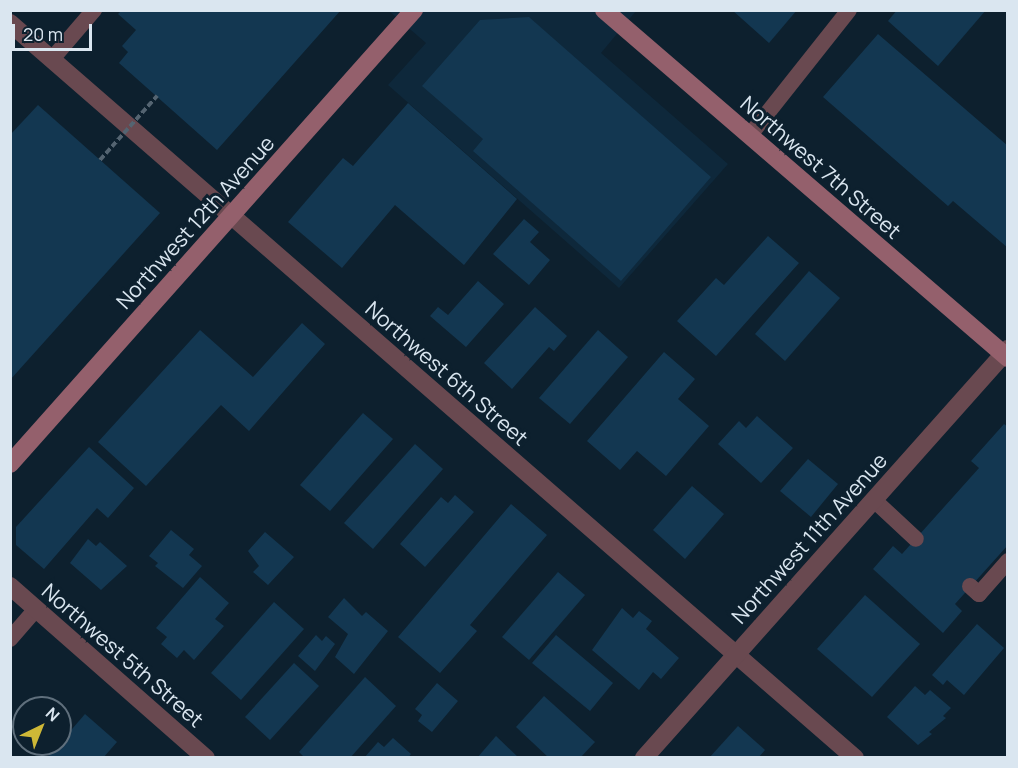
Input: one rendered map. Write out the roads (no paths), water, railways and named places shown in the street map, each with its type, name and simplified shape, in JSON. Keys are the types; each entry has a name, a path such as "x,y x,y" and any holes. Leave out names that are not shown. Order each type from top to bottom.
{"main road":[{"name":"Northwest 12th Avenue","path":"10,464 414,10"},
{"name":"Northwest 7th Street","path":"604,10 1006,354"}],"street":[{"name":"Northwest 6th Street","path":"10,23 736,652 855,758"},
{"name":"Northwest 11th Avenue","path":"644,758 736,652 1006,354"},
{"name":"Northwest 5th Street","path":"10,586 206,758"}],"lane":[{"path":"52,59 94,10"},
{"path":"750,135 849,10"},
{"path":"874,500 916,538"},
{"path":"970,586 978,594 1008,561"},
{"path":"10,639 36,609"}]}
